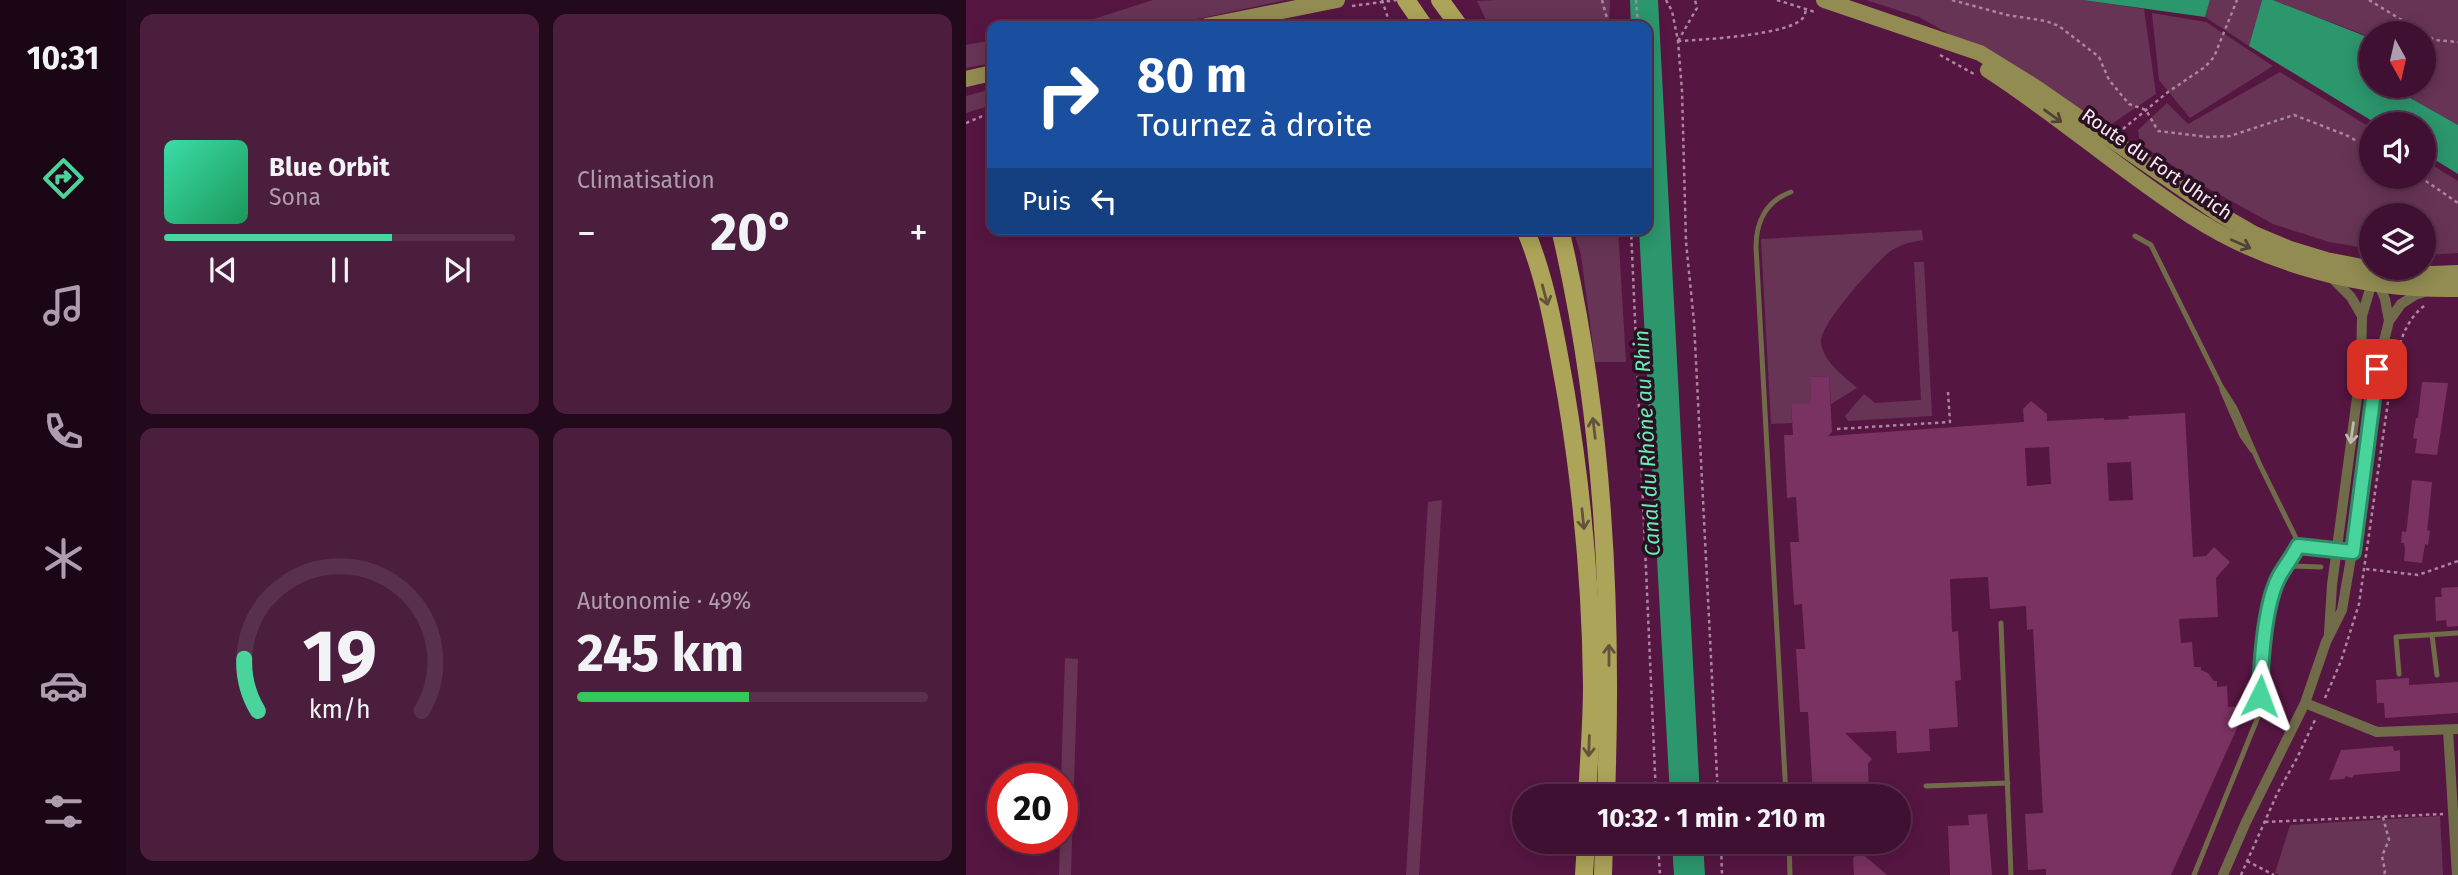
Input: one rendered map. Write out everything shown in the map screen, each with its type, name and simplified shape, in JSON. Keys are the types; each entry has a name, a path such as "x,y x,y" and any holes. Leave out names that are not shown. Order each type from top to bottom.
{"main road":[{"path":"1406,0 1421,21"},
{"path":"1440,0 1455,21"},
{"path":"1528,235 1556,337 1576,454 1583,523 1592,685 1588,784"},
{"path":"1561,235 1577,310 1597,451 1609,614 1606,784"},
{"path":"1584,875 1585,854"},
{"path":"1603,875 1604,854"}],"street":[{"name":"Route du Fort Uhrich","path":"1824,0 1980,53 2024,80 2216,212 2254,234 2359,271"},
{"path":"1236,21 1345,3"},
{"name":"Route du Fort Uhrich","path":"1936,37 2003,80 2191,216 2229,238 2267,255 2326,273 2359,276"},
{"path":"966,79 987,75"},
{"path":"2326,273 2341,285 2362,316"},
{"name":"Route du Fort Uhrich","path":"2436,274 2458,273"},
{"path":"2328,636 2336,550 2361,368 2362,316 2375,280"},
{"path":"2378,280 2389,321"},
{"name":"Route du Fort Uhrich","path":"2386,280 2431,296 2458,289"},
{"path":"2223,875 2305,703 2328,636 2342,610 2353,552 2377,369 2389,321 2401,304 2415,295 2431,296"},
{"path":"2305,703 2378,732 2453,729 2453,813 2457,875"}],"lane":[{"path":"1785,784 1756,232 1764,213 1778,199 1791,192"},
{"path":"2135,236 2151,245 2221,386 2235,408 2298,546"},
{"path":"2298,546 2353,552"},
{"path":"2194,875 2260,712 2264,635 2272,596 2298,546"},
{"path":"2283,571 2289,567 2303,565 2321,567"},
{"path":"2001,622 2011,875"},
{"path":"2399,674 2396,637 2458,633"},
{"path":"2432,635 2437,675"},
{"path":"1926,786 2008,783"},
{"path":"1789,854 1790,875"}],"path":[{"path":"1382,0 1387,21"},
{"path":"1345,3 1397,0"},
{"path":"1602,0 1608,21"},
{"path":"1636,0 1638,21"},
{"path":"1666,0 1672,11 1678,41 1682,91 1686,242 1694,322 1717,784"},
{"path":"1678,41 1697,8 1695,0"},
{"path":"1678,41 1723,40 1790,25 1802,19 1806,9 1777,0"},
{"path":"1952,0 2059,26 2099,57 2109,80 2129,104 2146,110 2158,131 2208,137 2230,136 2294,114 2359,142"},
{"path":"2123,129 2168,92 2205,67 2214,57 2237,0"},
{"path":"2368,0 2403,21"},
{"path":"2436,40 2458,41"},
{"path":"966,123 987,115"},
{"path":"2436,188 2458,202"},
{"path":"1631,235 1655,784"},
{"path":"2323,701 2349,639 2359,604 2394,360 2412,316 2431,296"},
{"path":"1837,429 1950,422 1948,392"},
{"path":"2365,569 2418,575 2458,561"},
{"path":"2241,875 2316,718"},
{"path":"2264,822 2453,813"},
{"path":"2383,817 2389,840 2382,856 2384,875"},
{"path":"1659,854 1660,875"},
{"path":"1721,854 1722,875"},
{"path":"2247,861 2274,875"}],"shaded area":[{"path":"1153,0 1286,0 1187,21 1088,21"},
{"path":"1610,0 1609,21 1487,21 1477,1"},
{"path":"1630,0 1658,0 1699,784 1669,784 1639,235 1652,235 1652,21 1631,21"},
{"path":"1866,0 2083,0 2144,9 2156,94 2110,125 1919,17"},
{"path":"2083,0 2210,0 2205,17"},
{"path":"2210,0 2262,0 2249,46 2205,17"},
{"path":"2262,0 2273,0 2359,34 2359,98 2410,98 2435,112 2359,113 2249,46"},
{"path":"2273,0 2458,0 2458,125 2410,98 2436,98 2436,21 2359,21 2359,33"},
{"path":"2152,13 2206,22 2273,66 2190,118 2159,80"},
{"path":"987,41 987,64 966,68 966,45"},
{"path":"2280,72 2359,121 2359,189 2436,189 2436,167 2458,181 2458,253 2436,254 2436,203 2359,203 2359,247 2329,242 2273,224 2204,186 2140,144 2138,130 2167,103 2188,124"},
{"path":"987,90 987,107 966,113 966,96"},
{"path":"2436,113 2458,125 2458,174 2436,160"},
{"path":"1922,230 1923,240 1896,248 1871,270 1838,309 1823,334 1821,342 1826,356 1857,388 1831,404 1829,376 1810,377 1811,403 1791,405 1792,423 1771,424 1761,239"},
{"path":"1575,235 1618,235 1626,362 1595,362 1581,255"},
{"path":"1914,262 1924,262 1932,416 1848,421 1845,416 1864,394 1875,403 1921,400"},
{"path":"1442,500 1419,875 1406,875 1428,502"},
{"path":"1065,658 1078,659 1075,763 1062,763"},
{"path":"2440,816 2443,875 2275,873 2290,825"},
{"path":"1060,854 1072,854 1071,875 1059,875"},
{"path":"1673,854 1704,854 1705,875 1674,875"}],"building":[{"path":"1829,376 1832,432 1828,436 2024,422 2023,409 2031,401 2047,414 2047,421 2129,419 2128,416 2185,413 2193,557 2206,556 2214,547 2230,562 2216,578 2218,617 2179,619 2181,643 2192,642 2194,667 2201,667 2201,670 2208,673 2217,681 2217,687 2227,686 2228,707 2247,706 2171,875 2046,875 2046,869 2028,870 2025,814 2043,813 2033,629 2027,630 2026,606 1990,609 1988,577 1950,579 1952,632 1958,631 1961,680 1955,681 1958,727 1929,729 1930,751 1897,753 1896,731 1845,733 1872,759 1868,764 1869,784 1812,784 1808,712 1800,712 1796,649 1805,649 1802,604 1794,605 1790,542 1799,542 1796,497 1787,498 1784,435 1793,435 1791,404 1811,403 1810,377","holes":["2049,447 2051,484 2027,486 2025,448","2131,462 2133,500 2109,501 2107,463"]},
{"path":"2422,382 2448,383 2437,455 2415,453 2417,439 2413,438"},
{"path":"2412,480 2432,482 2427,530 2430,531 2422,563 2404,561 2404,543 2401,543 2402,531 2406,532"},
{"path":"2458,587 2458,626 2447,627 2446,620 2436,621 2435,597 2442,597 2441,588"},
{"path":"2409,678 2409,685 2458,682 2458,713 2385,718 2384,703 2377,703 2376,680"},
{"path":"2393,746 2394,751 2400,750 2400,771 2329,780 2341,750"},
{"path":"1987,814 1992,875 1950,875 1948,826 1969,825 1968,815"},
{"path":"1856,854 1862,854 1887,875 1854,875 1853,858"}],"route":[{"path":"2260,696 2264,635 2272,596 2280,575 2298,546 2353,552 2377,369"}],"water label":[{"name":"Canal du Rhône au Rhin","path":"1647,443"}]}
